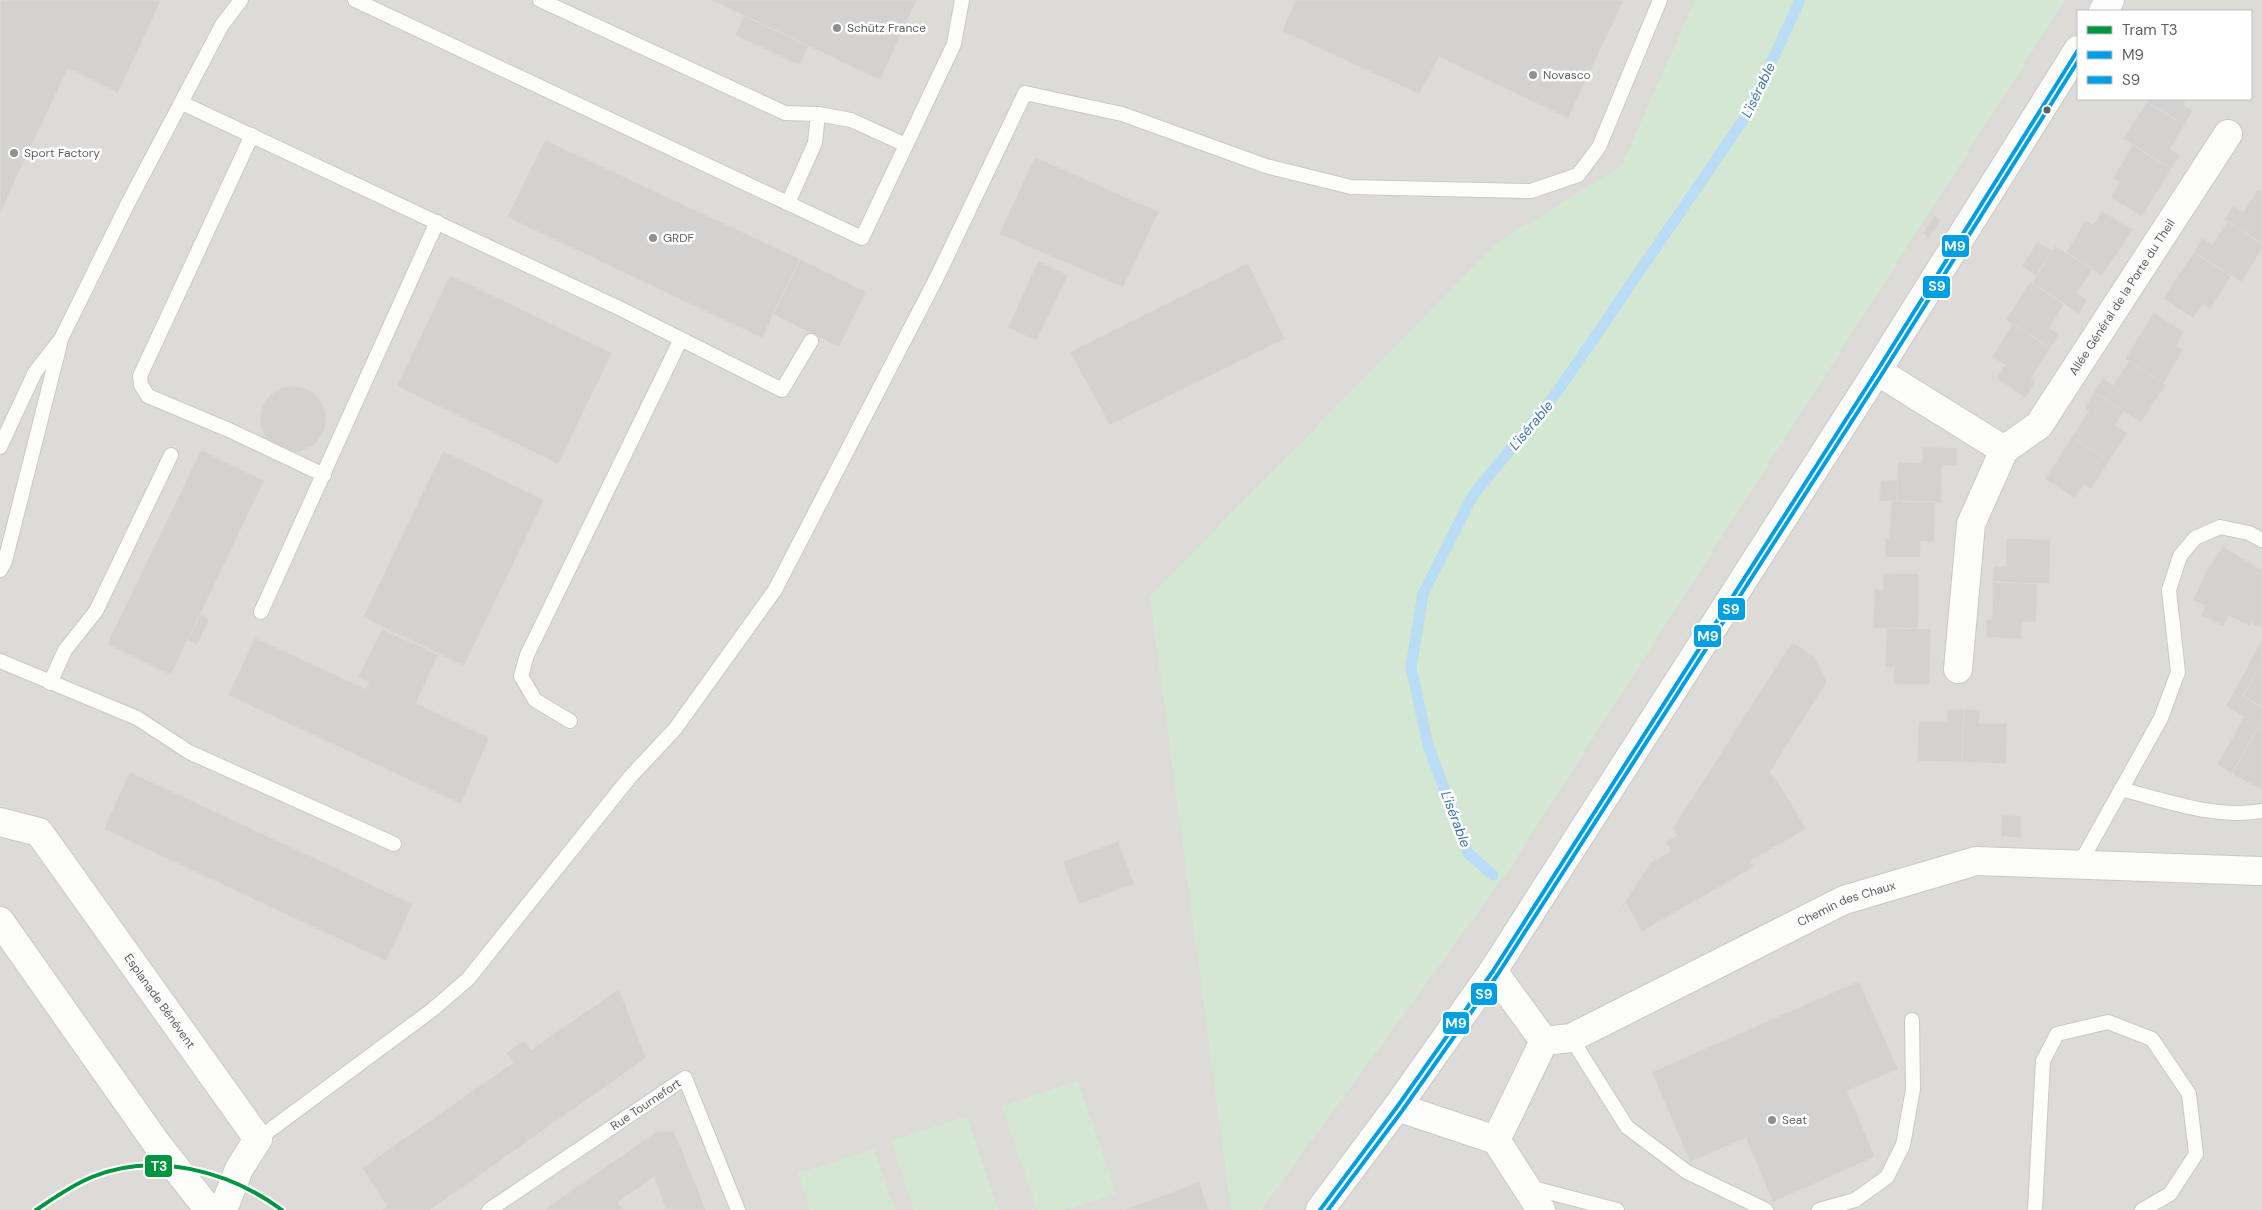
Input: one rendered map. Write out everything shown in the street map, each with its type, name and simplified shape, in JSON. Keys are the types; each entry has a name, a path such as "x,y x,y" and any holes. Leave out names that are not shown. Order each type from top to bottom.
{"street":[{"path":"1320,1210 1397,1107 1493,971 1877,372 2077,52"},
{"name":"Allée Général de la Porte du Theil","path":"2004,450 2039,425 2228,134"},
{"path":"1877,372 2004,450 1972,524 1958,669"},
{"name":"Esplanade Bénévent","path":"0,822 39,832 258,1139"},
{"name":"Chemin des Chaux","path":"1544,1041 1571,1038 1844,900 1976,861 2261,872"},
{"path":"0,920 157,1144 209,1210"},
{"path":"1493,971 1544,1041 1496,1140"},
{"path":"1397,1107 1496,1140 1541,1210"},
{"path":"223,1210 239,1169 258,1139"}],"lane":[{"path":"0,570 5,561 61,340 128,205 222,25 241,0"},
{"path":"355,0 862,238 954,44 962,0"},
{"path":"540,0 785,113 818,114 851,120 906,145"},
{"path":"258,1139 432,1010 468,979 630,777 675,729 775,590 937,277 1025,93 1122,114 1266,166 1351,187 1530,191 1578,175 1599,147 1660,0"},
{"path":"182,103 437,222 681,339 782,390 811,341"},
{"path":"788,203 815,143 818,114"},
{"path":"252,135 140,376 141,385 148,396 229,430 324,475"},
{"path":"261,612 437,222"},
{"path":"570,721 535,700 520,676 527,655 681,339"},
{"path":"0,447 35,372 61,340"},
{"path":"50,683 65,650 96,611 171,455"},
{"path":"2079,865 2161,718 2178,672 2169,590 2180,556 2195,538 2220,527 2249,533 2262,540"},
{"path":"0,661 137,718 189,752 394,844"},
{"path":"2121,789 2197,810 2248,814 2262,812"},
{"path":"1819,1210 1855,1200 1887,1177 1903,1145 1913,1089 1912,1020"},
{"path":"2035,1210 2043,1061 2057,1034 2108,1022 2152,1039 2189,1094 2196,1154 2170,1194 2142,1210"},
{"path":"1571,1038 1627,1127 1687,1172 1766,1210"},
{"name":"Rue Tournefort","path":"489,1210 685,1078 738,1210"},
{"path":"1526,1186 1616,1210"}],"shaded area":[{"path":"0,0 2262,0 2262,1210 0,1210"}],"green space":[{"path":"1695,0 2065,0 1508,871 1261,1210 1231,1210 1150,596 1497,243 1622,165"},
{"path":"1078,1081 1116,1193 1065,1210 1037,1210 1002,1106"},
{"path":"967,1116 998,1210 914,1210 891,1141"},
{"path":"874,1149 895,1210 810,1210 798,1173"}],"building":[{"name":"Sport Factory","path":"0,0 161,0 118,93 68,68 0,213"},
{"name":"Schütz France","path":"711,0 917,0 880,80"},
{"name":"Novasco","path":"1296,0 1624,0 1568,118 1439,57 1419,94 1282,31"},
{"path":"744,16 809,46 799,65 735,35"},
{"path":"2145,100 2186,100 2183,105 2193,111 2184,125"},
{"path":"2147,102 2184,125 2170,149 2180,156 2171,169 2123,138"},
{"name":"GRDF","path":"545,140 800,259 762,338 507,217"},
{"path":"2133,145 2171,169 2142,216 2111,197 2120,182 2113,178"},
{"path":"1035,157 1159,212 1123,287 999,234"},
{"path":"2259,189 2262,191 2262,244 2224,220 2233,206 2243,212"},
{"path":"2102,211 2133,230 2102,276 2066,253 2086,220 2093,225"},
{"path":"1935,215 1941,220 1929,238 1923,233"},
{"path":"2228,221 2262,244 2262,249 2241,282 2194,252 2202,238 2212,245"},
{"path":"2037,242 2052,250 2036,276 2022,266"},
{"path":"2055,246 2093,269 2077,293 2087,300 2079,314 2032,283"},
{"path":"2194,252 2231,276 2210,309 2203,304 2193,318 2163,298"},
{"path":"800,259 866,292 839,347 773,314"},
{"path":"1038,261 1068,275 1036,341 1008,327"},
{"path":"1248,263 1285,339 1110,425 1070,352"},
{"path":"450,275 612,353 558,464 397,386"},
{"path":"2030,282 2064,304 2049,328 2059,334 2050,348 2006,320"},
{"path":"2154,313 2184,332 2176,346 2183,350 2163,384 2125,359"},
{"path":"2013,324 2050,348 2031,379 2035,382 2026,398 1996,378 2005,365 1992,357"},
{"path":"2129,361 2166,385 2141,422 2094,392 2103,379 2113,385"},
{"path":"293,386 306,389 316,396 323,406 326,419 323,432 316,442 306,449 293,452 280,449 270,442 263,432 260,419 263,406 270,396 280,389"},
{"path":"2094,392 2124,411 2115,425 2127,433 2109,461 2072,437 2089,411 2085,408"},
{"path":"2072,437 2109,461 2091,489 2084,484 2075,498 2045,479"},
{"path":"1922,447 1957,448 1956,466 1942,465 1941,503 1897,501 1898,462 1922,463"},
{"path":"201,450 264,481 171,675 107,644"},
{"path":"443,451 544,500 464,666 363,617"},
{"path":"1881,480 1898,480 1897,501 1879,501"},
{"path":"1892,501 1935,502 1934,542 1921,541 1920,557 1885,557 1885,538 1889,539"},
{"path":"2006,538 2050,540 2049,584 1993,582 1994,566 2006,566"},
{"path":"2223,547 2262,570 2262,629 2251,623 2250,626 2229,616 2223,626 2201,615 2205,606 2193,600 2206,572"},
{"path":"1884,573 1919,574 1918,629 1873,628 1875,589 1883,590"},
{"path":"1993,582 2037,584 2036,622 2022,622 2021,639 1986,637 1986,619 1992,620"},
{"path":"201,614 209,619 197,645 188,640"},
{"path":"1887,628 1931,629 1929,685 1893,684 1894,667 1885,667"},
{"path":"382,629 438,655 416,703 489,738 461,804 228,695 255,638 366,689 369,682 358,677"},
{"path":"2262,640 2262,663 2243,696 2262,707 2262,720 2232,774 2217,765 2244,717 2226,706"},
{"path":"1792,642 1814,656 1827,682 1770,772 1774,779 1776,778 1806,829 1750,861 1754,867 1639,933 1641,930 1626,903 1615,918 1650,863 1671,851 1666,842 1677,835 1673,828"},
{"path":"2262,663 2262,707 2243,696"},
{"path":"1948,709 1964,709 1962,762 1917,761 1919,721 1947,721"},
{"path":"1964,709 1980,710 1979,723 2007,723 2006,764 1962,762"},
{"path":"2262,720 2262,790 2232,774"},
{"path":"130,772 413,904 386,961 104,829"},
{"path":"2002,815 2021,816 2021,838 2001,836"},
{"path":"1118,841 1134,884 1079,904 1063,862"},
{"path":"1859,981 1898,1069 1847,1091 1875,1157 1773,1202 1746,1138 1690,1162 1652,1072"},
{"path":"619,989 646,1058 430,1210 381,1210 387,1206 362,1168 513,1063 506,1053 524,1041 531,1050"},
{"path":"674,1131 706,1210 666,1210 654,1177 618,1202 623,1210 544,1210 656,1132"},
{"path":"1199,1182 1209,1210 1124,1210"}],"waterway":[{"name":"L'isérable","path":"1493,875 1468,853 1428,745 1411,667 1423,594 1473,495 1555,395 1748,113 1800,0"}],"tram line":[{"name":"T3","path":"36,1210 70,1188 92,1177 116,1169 141,1166 191,1169 215,1176 261,1196 282,1210"}],"transit line":[{"name":"M9","path":"1320,1210 1397,1107 1493,971 1877,371 2077,52"},
{"name":"S9","path":"1328,1210 1402,1111 1498,974 1882,374 2077,63"}],"place":[{"name":"Schütz France","path":"837,28"},
{"name":"Novasco","path":"1533,75"},
{"name":"Sport Factory","path":"14,153"},
{"name":"GRDF","path":"653,238"},
{"name":"Seat","path":"1772,1120"}]}
